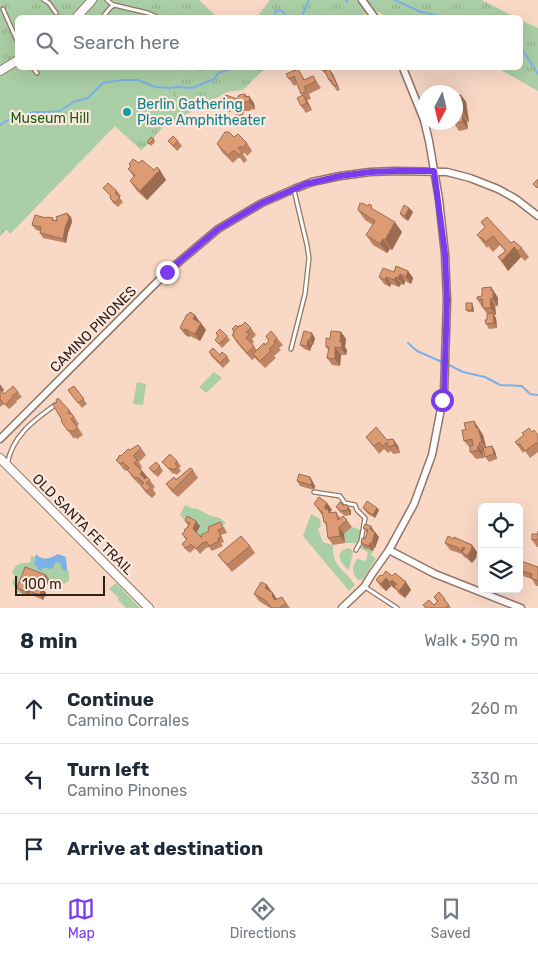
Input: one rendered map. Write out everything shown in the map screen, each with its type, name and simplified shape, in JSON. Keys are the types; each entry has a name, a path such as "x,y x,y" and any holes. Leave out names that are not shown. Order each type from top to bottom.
{"street":[{"path":"79,15 92,0"},
{"path":"362,0 373,15"},
{"path":"0,71 15,62"},
{"path":"342,608 364,587 389,550 414,504 432,456 444,393 447,300 445,254 429,141 424,120 404,70"},
{"name":"CAMINO PINONES","path":"0,439 167,272 218,229 262,203 294,189 312,182 370,172 448,172 498,189 516,199 538,216"},
{"name":"OLD SANTA FE TRAIL","path":"0,458 149,608"},
{"path":"389,550 435,574 521,608"}],"lane":[{"path":"44,0 49,3 56,13"},
{"path":"107,0 113,5 152,15"},
{"path":"104,15 113,5"},
{"path":"2,9 15,37"},
{"path":"291,349 305,294 309,258 294,189"},
{"path":"7,466 14,442 34,420 55,405"},
{"path":"314,492 340,496 345,503 355,505 365,518 361,541 356,550"},
{"path":"364,587 397,608"}],"green space":[{"name":"Museum Hill","path":"0,0 199,0 215,15 15,15 15,70 176,70 118,129 115,126 0,236"},
{"path":"96,0 131,0 160,15 83,15"},
{"path":"270,0 482,0 511,15 384,15 374,10 363,15 258,15"},
{"path":"523,21 538,28 538,91 501,70 523,70"},
{"name":"Museum Hill","path":"15,64 15,70 183,70 176,80 171,105 159,112 152,122 127,137 115,126 10,234 0,221 0,75"},
{"path":"265,70 243,90 227,92 165,124 141,150 127,137 152,122 159,112 171,105 176,80 182,71"},
{"path":"214,372 222,378 206,393 199,387"},
{"path":"137,382 146,384 143,405 133,404"},
{"path":"185,505 220,518 225,524 205,543 180,515"},
{"path":"311,514 320,519 321,526 318,529 323,542 333,545 333,553 337,564 355,585 349,591 303,536"},
{"path":"352,527 361,532 358,543 345,543 344,534"},
{"path":"361,545 373,551 371,555 376,558 363,579 358,580 353,572 354,565 357,559 366,561 368,552 360,548"},
{"path":"350,548 353,552 349,570 341,561 340,554 345,549"},
{"path":"31,556 35,557 34,561 43,568 47,568 57,562 61,564 64,571 68,570 69,581 64,584 29,572 21,593 18,593 12,582 16,577 12,573 13,570 19,564 30,563"},
{"path":"116,583 140,608 126,608 118,600 119,598 109,589"}],"water":[{"path":"36,554 44,559 58,554 66,557 67,570 64,571 61,564 57,562 51,569 43,568 42,571 39,570 34,563"}],"building":[{"path":"299,70 304,80 313,76 316,81 304,87 306,91 301,94 294,76 289,79 286,74"},
{"path":"330,70 337,85 334,86 325,71"},
{"path":"245,94 245,97 249,96 250,101 245,102 245,104 239,104 237,109 226,103 225,105 220,103 222,97 225,98 226,95 237,99 239,95"},
{"path":"303,95 307,103 301,106 297,98"},
{"path":"225,132 229,132 234,137 238,134 247,143 242,148 240,146 238,148 242,152 239,155 233,151 228,155 217,144"},
{"path":"173,136 178,141 173,146 168,141"},
{"path":"151,137 154,139 149,144 147,142"},
{"path":"133,159 139,163 142,160 154,170 157,167 160,170 140,191 130,181 135,175 128,169"},
{"path":"538,179 538,187 537,188 533,184"},
{"path":"108,183 117,191 115,193 120,197 115,203 103,188"},
{"path":"360,203 368,206 369,204 371,205 371,208 395,222 385,240 383,239 380,244 366,235 375,221 358,210"},
{"path":"404,205 409,208 405,216 400,214"},
{"path":"67,213 69,218 63,239 40,233 41,227 32,225 35,215 53,218 52,220 57,221 56,217"},
{"path":"487,217 511,243 514,241 522,248 518,251 514,247 502,261 498,257 506,251 493,236 486,242 477,235 485,227 481,222"},
{"path":"396,266 408,271 406,277 400,274 394,280 386,277 385,280 379,277 383,268 394,272"},
{"path":"491,287 493,299 490,299 491,308 483,308 482,299 477,299 477,297 482,296 482,288"},
{"path":"466,303 472,303 472,310 466,310"},
{"path":"190,312 195,315 193,319 201,323 195,334 180,328"},
{"path":"493,313 494,323 486,324 487,314"},
{"path":"245,322 251,328 246,332 249,334 246,338 254,346 247,353 232,335"},
{"path":"236,325 238,327 234,331 232,329"},
{"path":"220,329 227,336 219,344 215,340 218,336 216,333"},
{"path":"271,331 277,338 269,349 271,351 260,361 253,354 264,343 265,345 269,341 266,336"},
{"path":"304,331 312,333 307,346 300,345"},
{"path":"331,331 341,332 341,348 335,347 335,359 327,358 329,347 326,347 326,338 330,339"},
{"path":"213,348 220,355 222,352 227,356 220,363 209,352"},
{"path":"13,386 18,392 5,405 0,400 0,389 4,394"},
{"path":"74,386 84,399 78,403 68,390"},
{"path":"58,398 70,411 68,412 69,414 71,413 74,417 71,419 78,428 72,432 68,431 53,405 57,402"},
{"path":"474,421 482,442 479,443 478,450 470,452 470,446 473,446 472,439 464,441 462,430 466,430 464,423"},
{"path":"376,427 387,440 393,439 395,445 388,447 387,442 383,446 379,442 374,446 366,437"},
{"path":"529,428 538,435 538,444 536,443 525,451 520,444 518,445 515,442"},
{"path":"138,445 141,448 133,456 137,460 134,463 142,471 140,474 145,479 147,477 150,480 146,483 151,487 147,491 141,486 144,483 127,470 129,468 123,462 120,464 116,460 128,449 130,450"},
{"path":"492,446 494,454 485,457 483,448"},
{"path":"170,454 177,461 175,464 178,466 174,470 169,469 162,462"},
{"path":"156,462 160,466 154,472 149,468"},
{"path":"190,468 193,470 173,490 166,484 174,477 176,480"},
{"path":"299,474 310,477 311,485 297,481"},
{"path":"319,497 327,503 325,509 328,509 329,513 336,512 338,520 343,516 347,520 339,527 340,536 328,538 326,522 324,522 322,512 314,504"},
{"path":"367,501 377,508 373,515 363,508"},
{"path":"340,502 344,506 346,504 348,506 348,510 341,511 336,507"},
{"path":"187,516 196,521 193,529 202,538 201,535 209,531 208,527 220,522 223,528 218,530 221,537 218,538 219,541 209,546 207,542 202,543 196,549 191,544 186,548 182,544 187,539 182,534 190,523 185,521"},
{"path":"365,524 371,526 370,529 375,532 372,543 369,546 361,543 362,538 365,539 368,530 363,528"},
{"path":"532,534 538,534 538,539 532,540"},
{"path":"241,536 250,546 227,565 218,555"},
{"path":"448,536 472,545 471,551 467,556 462,552 465,548 463,547 461,551 459,548 445,543"},
{"path":"523,562 538,567 538,581 531,578 532,574 523,571"},
{"path":"25,567 46,575 43,580 38,579 35,586 42,588 40,595 28,591 30,585 28,584 25,591 17,588"},
{"path":"386,571 392,576 395,573 406,582 399,591 394,587 397,584 392,580 390,582 386,578 381,584 376,580"},
{"path":"261,582 267,585 265,588 273,593 272,596 275,600 282,597 286,604 281,608 272,608 265,600 254,594"},
{"path":"439,592 449,605 445,608 426,608 423,605 429,600 434,605 438,601 434,597"}],"waterway":[{"path":"302,15 309,0"},
{"path":"395,0 421,12 434,15"},
{"path":"276,15 275,11 278,10 285,15"},
{"path":"523,51 538,74"},
{"path":"0,125 8,120 33,112 60,111 73,102 88,98 103,83 138,80 156,87 192,88 214,79 218,73 228,70"},
{"path":"408,343 417,351 442,362"},
{"path":"447,364 463,372 485,377 500,385 522,386 530,394 538,395"}],"place":[{"name":"Berlin Gathering Place Amphitheater","path":"127,112"}],"route":[{"path":"167,272 218,229 262,203 306,184 340,176 370,172 434,171 445,254 447,300 444,393 442,400"}]}
